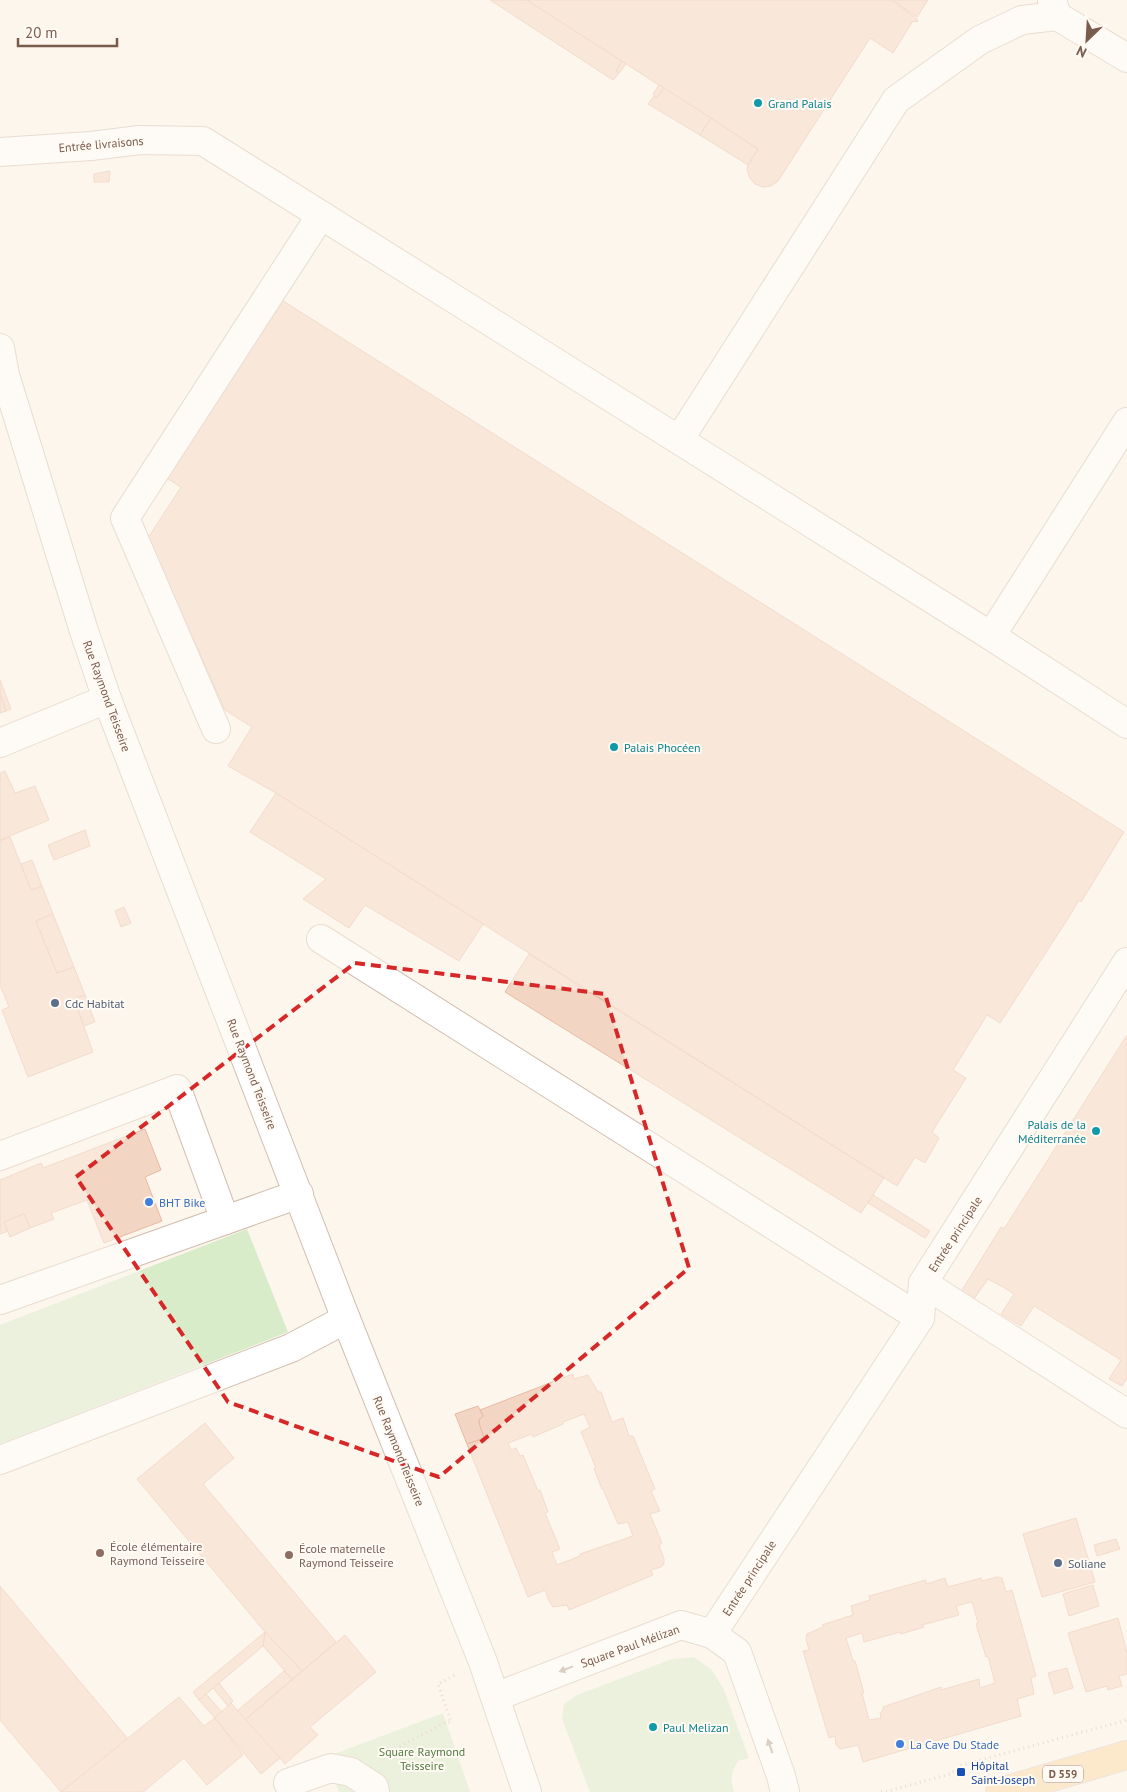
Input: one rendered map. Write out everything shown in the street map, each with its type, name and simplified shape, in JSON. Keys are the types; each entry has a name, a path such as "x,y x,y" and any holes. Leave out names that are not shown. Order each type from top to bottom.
{"main road":[{"name":"D 559","path":"1000,1792 1127,1755"}],"street":[{"path":"679,440 896,100 980,40 1022,20 1055,8 1127,58"},
{"name":"Entrée livraisons","path":"0,152 90,146 140,140 203,140 322,215"},
{"path":"216,730 126,518 322,215 991,636 1127,724"},
{"name":"Rue Raymond Teisseire","path":"0,348 5,375 83,628 107,699 346,1319 483,1662 527,1792"},
{"path":"991,636 1127,422"},
{"path":"0,743 107,699"},
{"path":"321,938 920,1318"},
{"name":"Entrée principale","path":"712,1634 920,1318 923,1283 1127,962"},
{"path":"0,1156 177,1089 226,1220"},
{"path":"0,1300 299,1194"},
{"path":"923,1283 1127,1414"},
{"path":"0,1460 291,1348 346,1319"},
{"name":"Square Paul Mélizan","path":"495,1697 681,1626 712,1634 737,1652 785,1792"},
{"path":"288,1783 331,1768 351,1772 374,1787 375,1792"}],"path":[{"path":"351,1772 446,1722 451,1722 438,1684 483,1662"},
{"path":"881,1792 888,1792 950,1774 962,1765 1127,1720"}],"highlighted area":[{"path":"355,963 605,994 689,1268 439,1477 228,1402 76,1177"}],"green space":[{"path":"247,1229 288,1332 0,1444 0,1325"},
{"path":"694,1657 712,1670 724,1690 749,1758 738,1761 734,1769 732,1783 734,1792 590,1792 562,1719 564,1704 577,1695 672,1659"},
{"name":"Square Raymond Teisseire","path":"443,1713 470,1792 339,1792 326,1757"}],"building":[{"path":"490,0 527,0 622,61 616,71 619,73 613,80"},
{"name":"Grand Palais","path":"527,0 892,0 918,20 917,22 913,21 893,53 870,38 778,181 771,186 763,187 755,184 747,170 758,149"},
{"path":"892,0 928,0 917,17"},
{"path":"622,61 626,64 619,73 616,71"},
{"path":"659,85 664,88 657,98 653,94"},
{"path":"664,88 711,118 700,135 648,104 654,96 657,98"},
{"path":"711,118 758,149 748,165 700,135"},
{"path":"110,171 109,182 94,182 94,174"},
{"name":"Palais Phocéen","path":"280,299 1124,832 1081,902 1079,900 1000,1023 987,1015 953,1070 966,1078 932,1132 939,1138 925,1163 915,1157 897,1186 276,793 228,766 252,727 225,710 148,538 181,487 165,477"},
{"path":"0,680 11,709 6,711 0,694"},
{"path":"0,694 6,711 0,713"},
{"path":"5,771 15,793 35,786 49,820 0,840 0,773"},
{"path":"276,793 483,924 459,961 365,905 349,928 303,899 326,879 250,832"},
{"path":"85,830 90,846 54,860 48,845"},
{"path":"10,837 31,890 42,886 53,914 36,921 57,973 74,967 85,995 74,999 93,1052 28,1077 2,1010 9,1007 0,985 0,841"},
{"path":"32,860 42,886 31,890 21,864"},
{"path":"124,907 131,923 121,927 115,911"},
{"path":"53,914 74,967 57,973 36,921"},
{"path":"529,954 884,1178 861,1213 505,992"},
{"path":"85,995 95,1022 84,1026 74,999"},
{"name":"Palais de la Méditerranée","path":"1127,1035 1127,1378 1122,1386 1109,1379 1121,1360 1034,1306 1021,1326 1001,1314 1014,1294 1003,1287 988,1279 973,1300 961,1292 1001,1227 1004,1229"},
{"path":"145,1129 161,1170 145,1177 162,1221 104,1243 87,1200 51,1213 54,1219 30,1228 24,1214 4,1222 8,1231 0,1234 0,1180 41,1163 43,1168"},
{"path":"873,1195 930,1231 925,1238 868,1203"},
{"path":"24,1214 30,1228 10,1237 4,1222"},
{"path":"573,1374 574,1379 588,1375 598,1392 601,1392 612,1422 623,1418 629,1436 633,1436 655,1489 651,1491 660,1511 650,1514 662,1543 659,1545 664,1564 651,1570 653,1575 569,1610 567,1605 553,1607 545,1590 528,1597 467,1444 484,1438 479,1426 479,1420 483,1416 480,1410","holes":["584,1414 590,1427 581,1432 596,1468 594,1469 618,1524 628,1522 633,1536 580,1554 580,1556 557,1565 552,1552 560,1549 545,1513 548,1512 540,1490 538,1491 523,1455 520,1456 516,1448 511,1450 508,1443 532,1434 533,1437"]},
{"path":"478,1406 483,1416 479,1423 484,1438 467,1444 455,1414"},
{"path":"205,1423 234,1458 203,1484 336,1642 302,1671 265,1632 137,1479"},
{"path":"1076,1518 1095,1582 1042,1597 1023,1534"},
{"path":"1116,1539 1120,1549 1097,1556 1094,1545"},
{"path":"997,1577 1002,1578 1006,1592 1012,1590 1036,1676 1031,1678 1034,1694 1017,1699 1021,1716 863,1762 858,1745 840,1749 836,1745 835,1736 829,1738 803,1651 809,1650 806,1639 807,1634 823,1627 822,1625 853,1615 851,1606 870,1600 869,1596 926,1580 926,1584 945,1578 948,1587 981,1578 982,1581","holes":["972,1602 978,1623 976,1624 986,1657 988,1656 995,1683 980,1688 979,1679 941,1690 941,1687 883,1707 880,1713 881,1718 869,1720 862,1693 864,1693 846,1638 862,1633 864,1642 900,1632 901,1634 924,1627 922,1625 959,1615 956,1606"]},
{"path":"1093,1585 1099,1606 1069,1616 1063,1594"},
{"path":"0,1586 128,1739 61,1792 0,1720"},
{"path":"1118,1618 1127,1653 1127,1674 1119,1676 1122,1686 1108,1690 1107,1686 1086,1692 1068,1633"},
{"path":"265,1632 302,1671 292,1679 263,1646"},
{"path":"265,1632 263,1646 199,1700 193,1692"},
{"path":"345,1635 376,1672 310,1727 318,1735 285,1764 245,1720"},
{"path":"1067,1668 1073,1688 1054,1694 1048,1673"},
{"path":"284,1671 292,1679 245,1720 237,1711"},
{"path":"219,1683 233,1701 228,1706 213,1688"},
{"path":"206,1694 222,1712 215,1718 199,1700"},
{"path":"179,1697 204,1726 215,1718 243,1755 207,1785 184,1758 143,1792 61,1792"},
{"path":"231,1703 280,1758 261,1774 215,1718"}],"place":[{"name":"Grand Palais","path":"758,103"},
{"name":"Palais Phocéen","path":"614,747"},
{"name":"Cdc Habitat","path":"55,1003"},
{"name":"Palais de la Méditerranée","path":"1096,1131"},
{"name":"BHT Bike","path":"149,1202"},
{"name":"École élémentaire Raymond Teisseire","path":"100,1553"},
{"name":"École maternelle Raymond Teisseire","path":"289,1555"},
{"name":"Soliane","path":"1058,1563"},
{"name":"Paul Melizan","path":"653,1727"},
{"name":"La Cave Du Stade","path":"900,1744"},
{"name":"Hôpital Saint-Joseph","path":"961,1772"}]}
